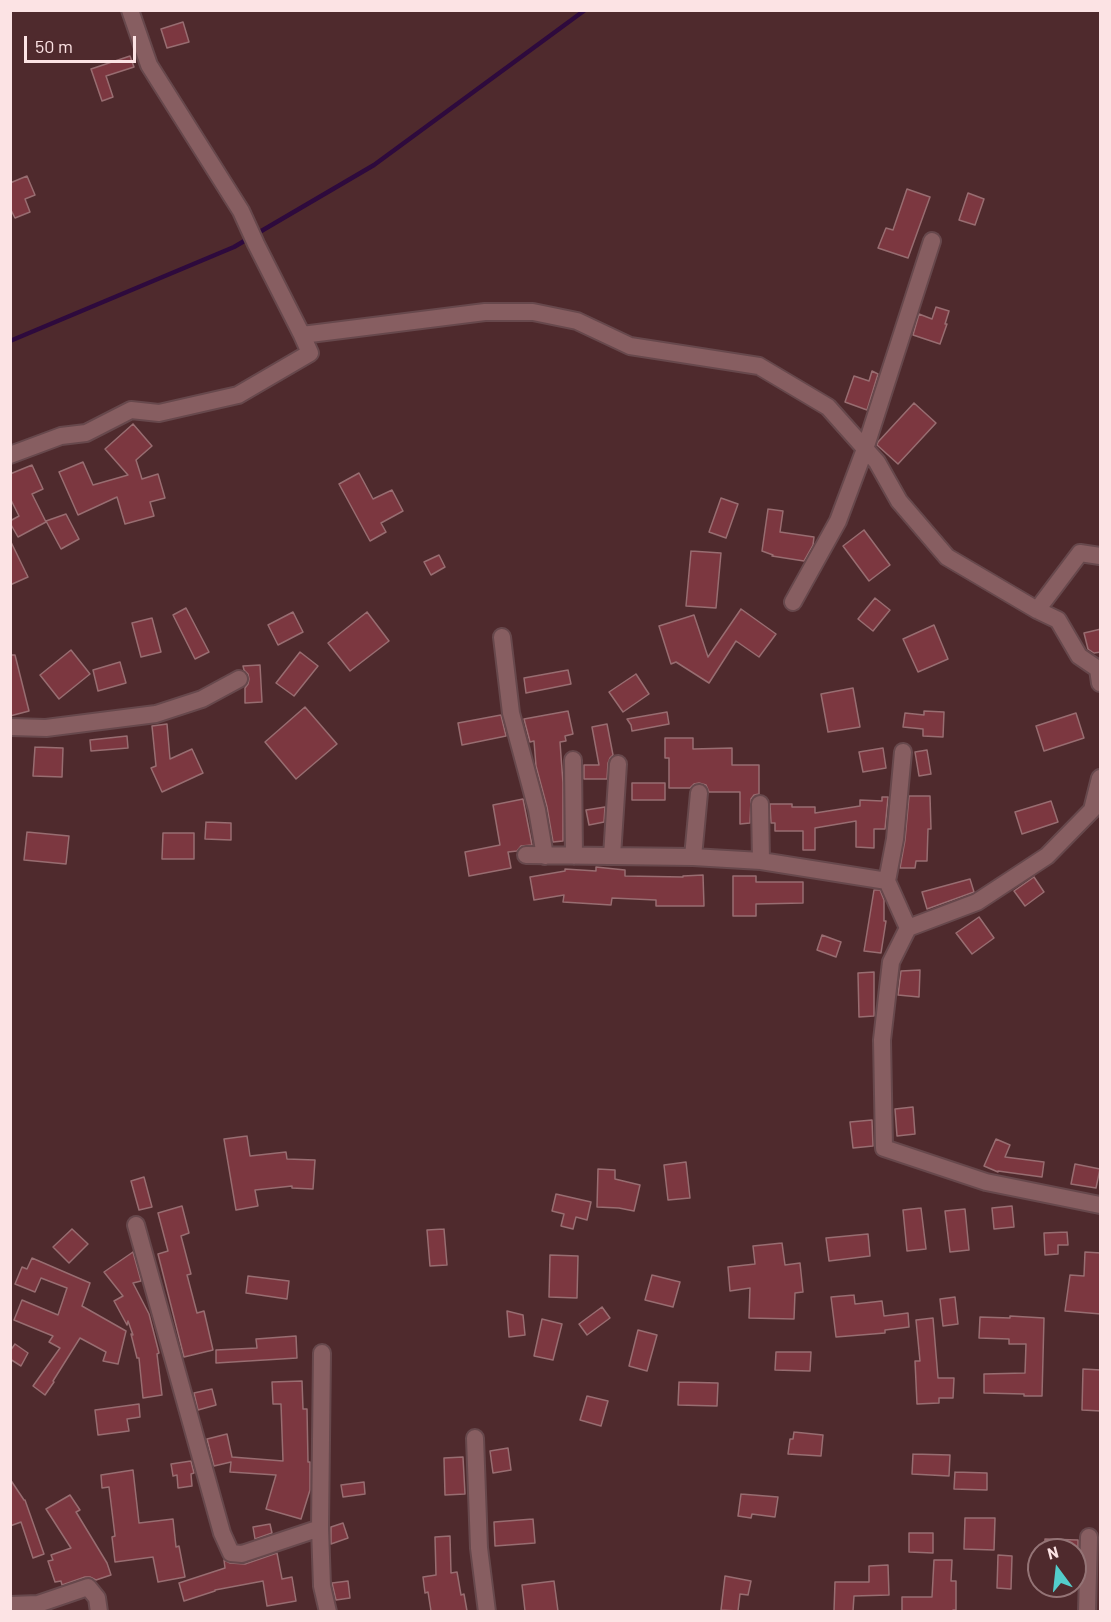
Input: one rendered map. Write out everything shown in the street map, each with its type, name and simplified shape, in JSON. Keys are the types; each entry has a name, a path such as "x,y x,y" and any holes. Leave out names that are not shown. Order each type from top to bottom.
{"street":[{"path":"10,455 61,436 86,434 131,410 159,413 238,395 310,353 241,211 149,65 130,10"},
{"path":"793,602 838,521 865,448 932,241"},
{"path":"302,335 485,312 533,312 577,321 630,346 759,366 828,407 878,462 899,501 947,557 1058,620 1079,656 1098,669 1101,683"},
{"path":"1037,610 1080,553 1101,556"},
{"path":"502,637 511,713 537,810 545,856"},
{"path":"10,727 46,728 156,714 202,699 239,679"},
{"path":"903,752 895,839 887,881 908,928"},
{"path":"573,760 574,856"},
{"path":"612,856 618,764"},
{"path":"1101,778 1092,810 1047,856 977,902 908,928 891,962 882,1040 884,1148 986,1182 1101,1205"},
{"path":"693,856 699,793"},
{"path":"760,804 761,861"},
{"path":"526,855 693,856 761,861 887,881"},
{"path":"136,1225 222,1533 231,1553 242,1554 320,1528"},
{"path":"322,1353 320,1528 322,1586 328,1611"},
{"path":"475,1438 479,1548 487,1611"},
{"path":"1087,1611 1089,1537"},
{"path":"10,1605 38,1604 88,1587 97,1598 99,1611"}],"building":[{"path":"183,22 189,42 167,48 161,29"},
{"path":"130,56 134,67 106,76 113,97 102,101 91,69"},
{"path":"27,176 35,195 25,199 30,212 15,218 10,208 10,183"},
{"path":"907,189 930,197 908,258 878,248 886,228 893,230"},
{"path":"968,193 984,199 975,225 959,220"},
{"path":"936,307 949,311 940,344 913,335 919,314 932,319"},
{"path":"872,371 878,374 867,410 845,402 854,376 869,381"},
{"path":"914,403 936,423 898,464 877,445"},
{"path":"133,424 152,446 136,460 142,479 158,474 165,498 150,502 154,516 125,524 117,497 78,515 59,472 83,462 93,485 128,475 105,449"},
{"path":"32,465 43,489 32,494 46,522 18,537 10,523 19,516 10,498 10,474"},
{"path":"359,473 373,499 392,490 403,511 381,523 386,532 370,541 339,484"},
{"path":"721,498 738,504 726,538 709,532"},
{"path":"768,509 783,511 780,532 814,537 813,545 804,561 772,556 762,551"},
{"path":"66,514 79,539 61,549 46,521"},
{"path":"864,530 890,565 869,581 843,546"},
{"path":"10,540 28,577 10,585"},
{"path":"691,551 721,553 716,608 686,606"},
{"path":"439,555 445,567 431,575 424,562"},
{"path":"875,598 890,610 873,631 858,619"},
{"path":"186,608 209,652 195,659 173,615"},
{"path":"741,609 776,634 759,657 736,641 709,683 676,662 671,664 659,626 694,615 708,657"},
{"path":"293,612 303,632 278,645 268,625"},
{"path":"367,612 389,641 350,671 328,643"},
{"path":"152,618 161,652 141,657 132,623"},
{"path":"934,625 948,659 918,672 903,639"},
{"path":"1101,629 1101,652 1094,653 1088,649 1084,633"},
{"path":"71,650 90,674 59,699 40,675"},
{"path":"300,652 318,666 294,696 276,683"},
{"path":"10,655 15,655 29,711 10,716"},
{"path":"120,662 126,683 98,691 93,670"},
{"path":"260,665 262,702 245,703 245,688 249,679 243,666"},
{"path":"568,670 571,684 526,693 524,678"},
{"path":"636,674 649,694 623,712 609,692"},
{"path":"853,688 860,727 828,732 821,694"},
{"path":"305,707 337,744 296,779 265,742"},
{"path":"568,711 573,734 565,736 566,741 560,742 563,841 553,842 536,766 534,741 530,742 524,719"},
{"path":"924,711 944,712 943,737 923,736 923,729 903,727 905,713 924,715"},
{"path":"667,712 669,724 632,731 627,719"},
{"path":"1076,713 1084,738 1044,751 1036,726"},
{"path":"501,715 506,736 462,745 458,723"},
{"path":"167,724 170,759 192,749 203,773 162,792 151,768 156,766 152,726"},
{"path":"607,724 613,755 608,763 607,779 584,779 584,765 599,765 592,727"},
{"path":"127,736 128,748 91,751 90,740"},
{"path":"665,738 693,738 693,749 732,748 732,765 759,765 759,794 754,795 751,799 750,823 740,824 740,792 709,792 706,785 699,783 690,788 669,788 669,758 665,758"},
{"path":"35,747 63,748 62,777 33,776"},
{"path":"883,748 886,768 863,772 859,752"},
{"path":"927,750 931,774 919,776 915,752"},
{"path":"632,783 665,783 665,800 632,800"},
{"path":"909,796 930,796 931,829 928,829 927,861 916,861 915,868 900,868 905,840"},
{"path":"882,797 888,797 885,829 874,829 874,848 856,847 856,821 815,828 815,850 803,850 803,831 775,831 775,823 771,823 770,804 815,807 815,813 860,806 860,800 882,801"},
{"path":"523,799 532,845 521,846 517,851 508,852 511,868 469,876 465,852 500,845 493,805"},
{"path":"1051,801 1058,822 1022,834 1015,812"},
{"path":"605,807 604,822 589,825 586,810"},
{"path":"206,822 231,823 231,840 205,839"},
{"path":"27,832 69,836 66,864 24,860"},
{"path":"163,833 194,833 194,859 162,859"},
{"path":"596,867 625,870 625,876 703,875 704,906 656,906 656,900 612,898 611,905 563,902 564,895 534,900 530,877 565,871 565,869 596,871"},
{"path":"733,876 756,876 756,882 803,882 803,903 756,904 756,916 733,916"},
{"path":"1034,877 1044,892 1025,906 1014,891"},
{"path":"970,879 974,892 927,909 922,892"},
{"path":"874,890 880,890 884,900 884,921 886,921 881,953 864,951"},
{"path":"979,917 994,938 972,954 956,933"},
{"path":"822,935 841,942 836,957 817,950"},
{"path":"920,970 919,997 898,995 901,971"},
{"path":"874,972 874,1016 859,1017 858,973"},
{"path":"913,1107 915,1134 897,1136 895,1109"},
{"path":"872,1120 873,1146 853,1148 850,1122"},
{"path":"247,1136 250,1156 286,1152 287,1159 315,1160 313,1189 292,1188 292,1186 255,1190 258,1206 236,1210 224,1139"},
{"path":"996,1139 1010,1145 1005,1157 1044,1162 1042,1177 998,1172 984,1166"},
{"path":"686,1162 690,1198 668,1200 664,1165"},
{"path":"1075,1164 1100,1169 1096,1188 1071,1184"},
{"path":"598,1169 615,1170 615,1179 640,1185 634,1211 597,1207"},
{"path":"144,1177 152,1207 139,1210 131,1181"},
{"path":"556,1194 591,1202 587,1220 576,1217 573,1229 561,1226 564,1214 552,1211"},
{"path":"182,1206 189,1233 181,1236 191,1274 187,1275 197,1313 204,1311 213,1350 184,1357 158,1254 168,1251 158,1213"},
{"path":"1012,1206 1014,1227 994,1229 992,1208"},
{"path":"921,1208 926,1249 907,1251 903,1210"},
{"path":"965,1209 969,1250 950,1252 945,1211"},
{"path":"72,1229 88,1244 69,1263 53,1247"},
{"path":"444,1229 447,1265 430,1266 427,1230"},
{"path":"1067,1232 1068,1245 1058,1245 1058,1254 1045,1255 1044,1233"},
{"path":"868,1234 870,1256 829,1261 826,1238"},
{"path":"782,1243 785,1265 800,1263 803,1292 795,1293 794,1319 749,1318 750,1288 730,1291 728,1267 755,1264 753,1246"},
{"path":"133,1252 141,1281 133,1283 149,1314 159,1353 157,1354 162,1395 143,1398 139,1358 137,1358 131,1334 133,1335 128,1321 127,1325 114,1301 123,1296 104,1272"},
{"path":"1085,1252 1101,1253 1101,1314 1065,1311 1070,1275 1084,1276"},
{"path":"550,1255 578,1256 577,1298 549,1297"},
{"path":"32,1258 90,1283 82,1306 126,1331 118,1364 103,1361 106,1352 80,1338 45,1395 33,1386 60,1348 49,1342 53,1336 14,1320 22,1300 58,1315 67,1288 41,1278 35,1292 15,1284 22,1267 27,1269"},
{"path":"652,1275 680,1282 673,1307 645,1300"},
{"path":"248,1276 289,1281 287,1299 246,1293"},
{"path":"854,1295 855,1304 882,1301 884,1316 908,1313 909,1327 885,1330 885,1333 836,1337 831,1297"},
{"path":"955,1297 958,1324 943,1326 940,1299"},
{"path":"602,1307 610,1318 587,1335 579,1324"},
{"path":"507,1311 523,1315 525,1335 509,1337"},
{"path":"1010,1316 1044,1318 1042,1396 984,1393 984,1374 1025,1373 1026,1344 1009,1344 1009,1339 979,1338 980,1317 1010,1318"},
{"path":"933,1318 938,1378 954,1378 953,1398 939,1398 939,1403 917,1404 915,1361 920,1361 916,1320"},
{"path":"542,1319 562,1324 553,1360 534,1356"},
{"path":"638,1330 657,1335 647,1371 629,1366"},
{"path":"296,1336 297,1358 216,1363 216,1350 257,1348 256,1339"},
{"path":"15,1344 28,1353 21,1366 10,1359 10,1351"},
{"path":"776,1352 811,1352 810,1371 775,1370"},
{"path":"1083,1369 1101,1370 1101,1411 1082,1410"},
{"path":"302,1381 303,1409 307,1409 310,1490 301,1519 266,1509 276,1475 230,1472 231,1462 214,1466 207,1439 227,1434 232,1457 283,1461 281,1404 273,1404 272,1382"},
{"path":"679,1382 718,1383 717,1406 678,1405"},
{"path":"212,1389 216,1405 198,1410 194,1393"},
{"path":"587,1396 608,1401 601,1426 580,1420"},
{"path":"139,1404 140,1417 127,1419 129,1431 98,1435 95,1410"},
{"path":"794,1432 823,1435 821,1456 788,1454 790,1439 793,1439"},
{"path":"508,1448 511,1470 493,1473 490,1451"},
{"path":"913,1454 950,1455 949,1476 912,1474"},
{"path":"463,1457 465,1494 445,1495 444,1458"},
{"path":"191,1461 194,1473 191,1474 192,1486 178,1488 177,1475 173,1476 171,1464"},
{"path":"133,1470 139,1523 173,1519 176,1547 179,1546 185,1577 158,1582 153,1557 115,1562 112,1537 115,1536 109,1487 102,1488 101,1475"},
{"path":"955,1472 987,1473 987,1490 954,1489"},
{"path":"10,1479 25,1500 44,1554 33,1558 21,1522 10,1526"},
{"path":"364,1482 365,1494 343,1497 341,1485"},
{"path":"741,1494 778,1497 775,1517 752,1514 751,1518 738,1516"},
{"path":"70,1495 80,1510 76,1512 107,1563 111,1575 96,1580 85,1577 62,1585 61,1581 55,1582 48,1561 53,1560 51,1555 71,1548 46,1509"},
{"path":"965,1518 995,1518 994,1550 964,1549"},
{"path":"533,1519 535,1543 495,1546 494,1522"},
{"path":"343,1523 348,1538 331,1544 331,1527"},
{"path":"270,1524 272,1533 255,1539 253,1527"},
{"path":"909,1533 933,1533 933,1553 909,1552"},
{"path":"450,1536 451,1573 457,1572 461,1595 464,1594 467,1611 431,1611 423,1577 436,1575 435,1537"},
{"path":"277,1553 282,1579 292,1577 296,1601 267,1606 263,1581 215,1590 184,1601 179,1583 225,1568 224,1560 230,1563 245,1564"},
{"path":"998,1555 1012,1556 1011,1589 997,1588"},
{"path":"934,1560 952,1560 951,1581 956,1581 956,1610 902,1611 902,1597 932,1597"},
{"path":"888,1565 889,1595 854,1596 853,1611 834,1611 835,1582 869,1582 869,1566"},
{"path":"725,1576 751,1581 748,1595 740,1594 738,1611 721,1610"},
{"path":"348,1581 350,1598 336,1600 332,1583"},
{"path":"554,1581 558,1611 525,1611 522,1585"}],"waterway":[{"path":"10,341 234,247 374,165 585,10"}]}
